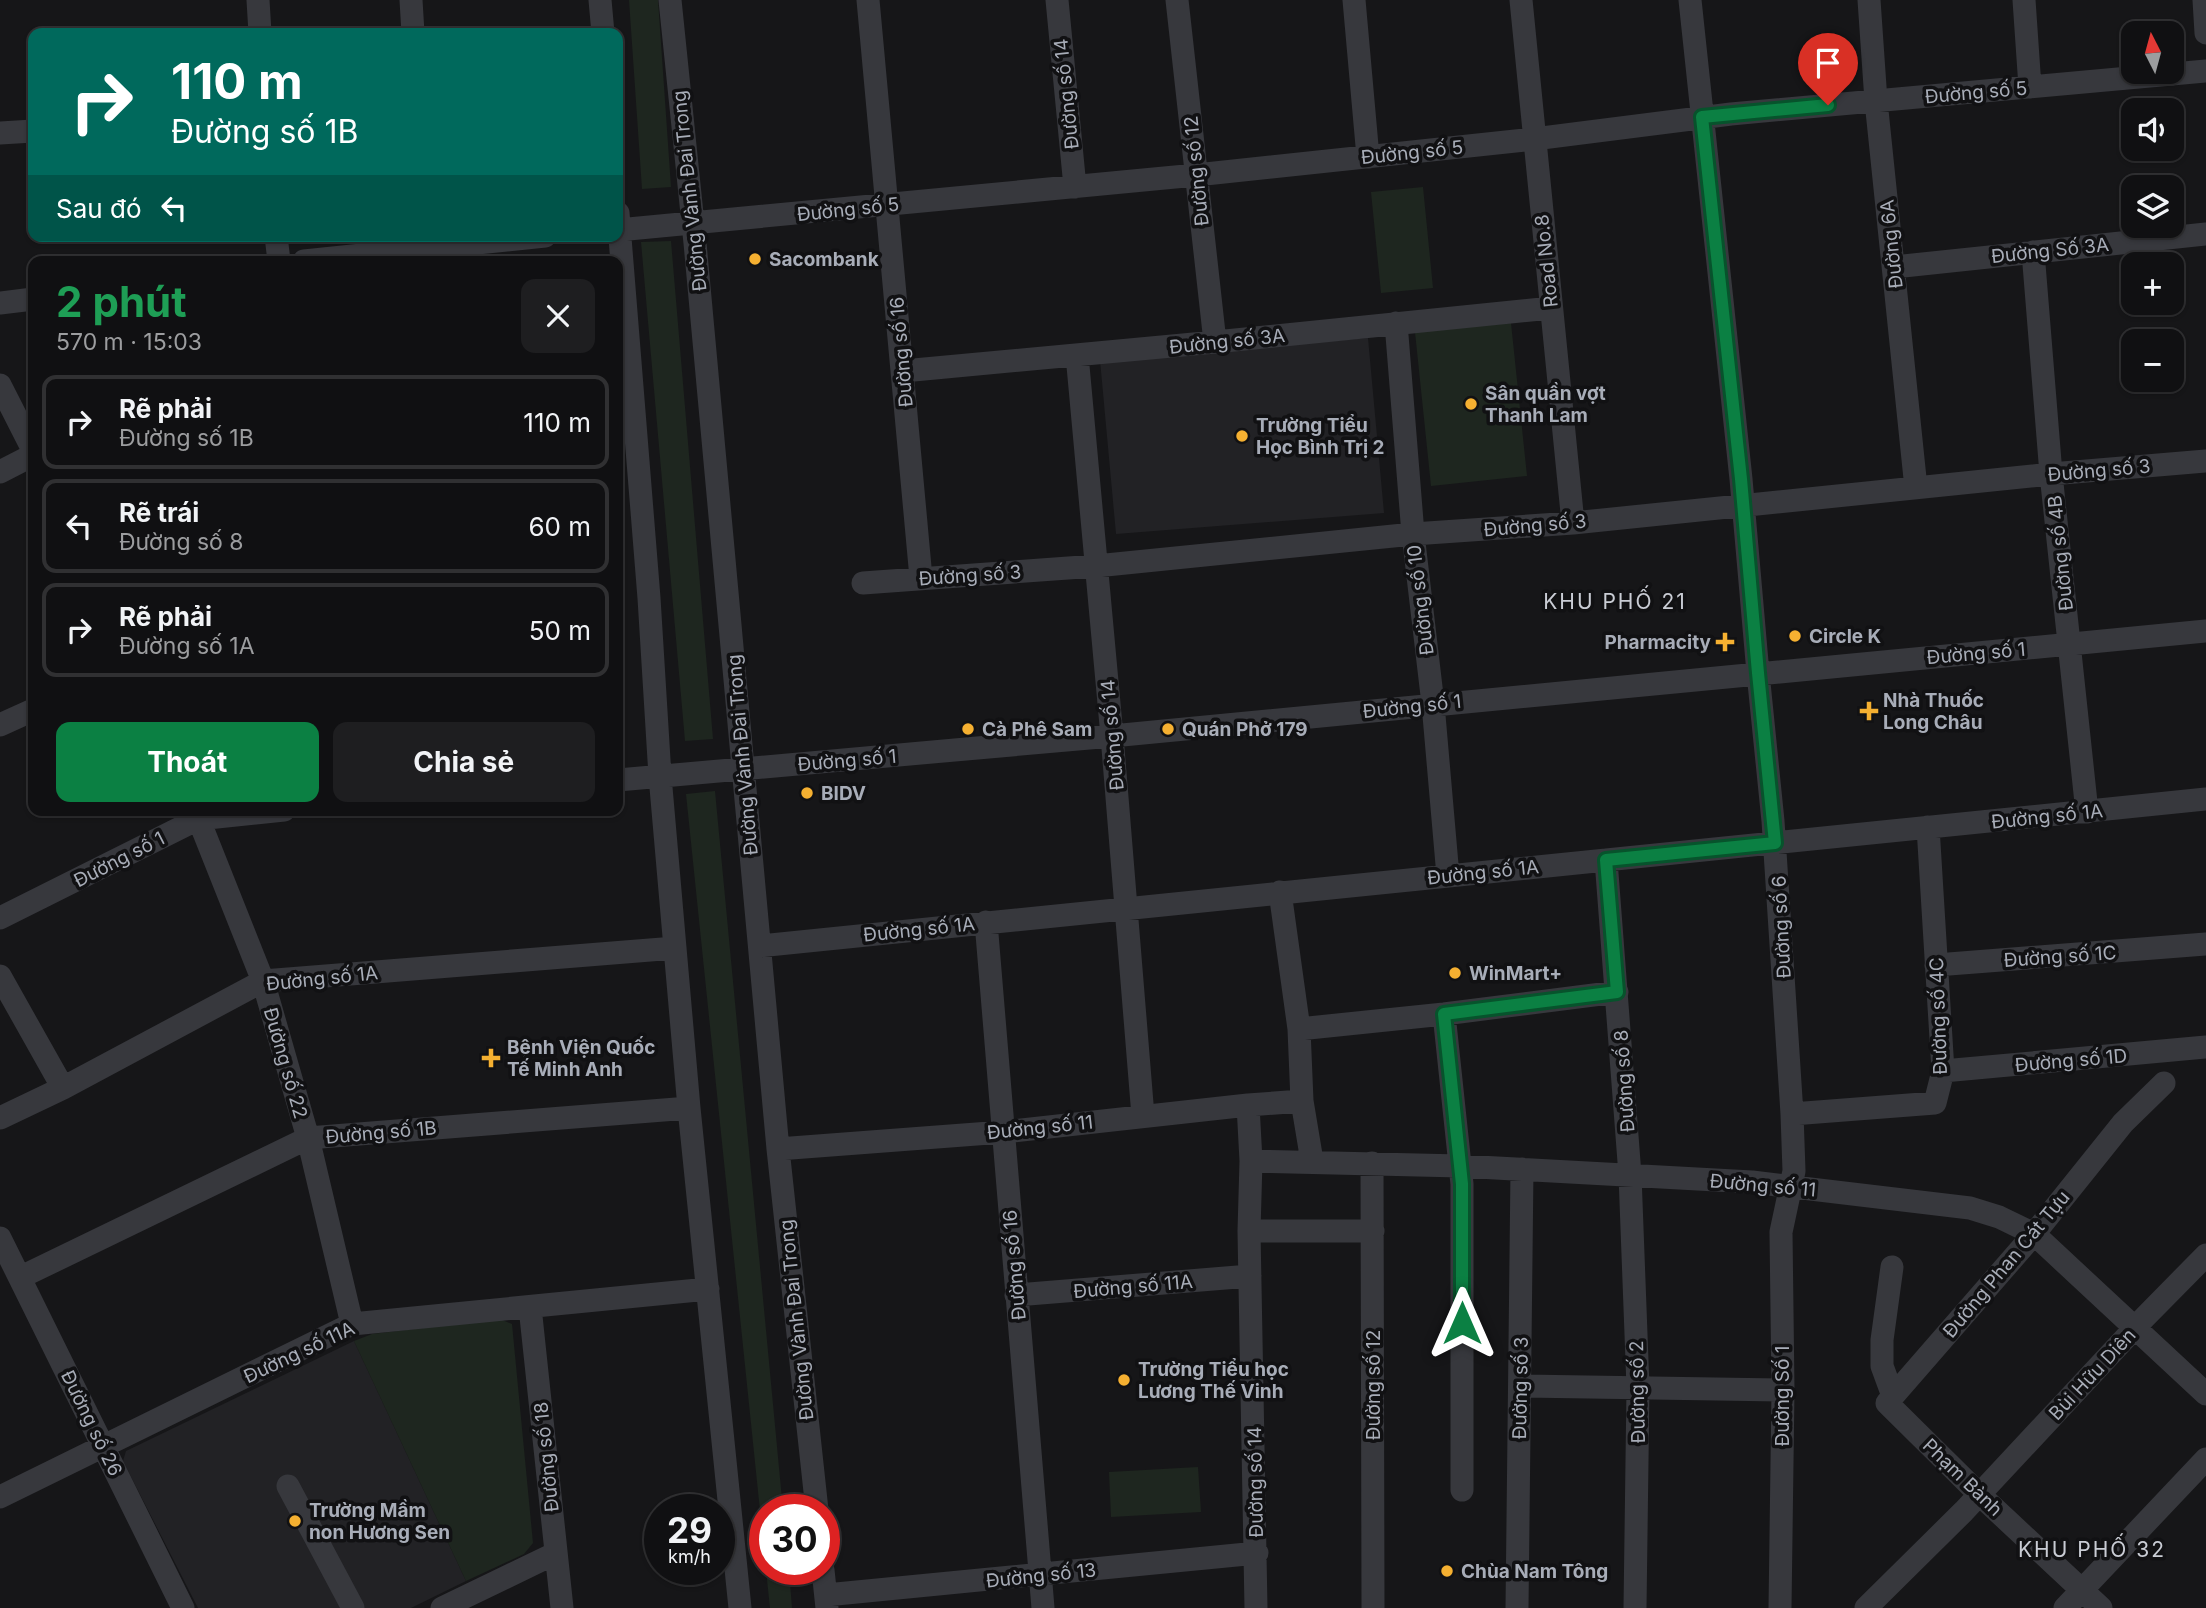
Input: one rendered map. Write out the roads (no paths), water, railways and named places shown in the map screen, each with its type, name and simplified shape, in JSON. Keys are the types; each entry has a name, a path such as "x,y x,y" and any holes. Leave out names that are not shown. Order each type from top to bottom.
{"street":[{"path":"258,0 260,28"},
{"path":"411,0 414,28"},
{"path":"600,0 603,28"},
{"name":"Đường Vành Đai Trong","path":"670,0 778,1149 815,1494"},
{"name":"Đường số 16","path":"868,0 921,578"},
{"name":"Đường số 14","path":"1057,0 1075,187"},
{"name":"Đường số 12","path":"1177,0 1215,342"},
{"path":"1354,0 1368,157"},
{"name":"Road No.8","path":"1521,0 1573,523"},
{"name":"Đường số 6","path":"1690,0 1744,506 1775,843 1792,1114 1792,1186"},
{"name":"Đường 6A","path":"1869,0 1876,100 1916,488"},
{"path":"2024,0 2030,87"},
{"path":"2204,0 2206,33"},
{"name":"Đường số 5","path":"623,224 693,224 1368,157 1702,117 2206,71"},
{"path":"0,134 28,131"},
{"name":"Đường Số 3A","path":"1894,267 2206,234"},
{"path":"336,256 425,242"},
{"name":"Đường số 4B","path":"2033,252 2051,474 2087,812"},
{"path":"0,303 28,300"},
{"name":"Đường số 3A","path":"903,371 1551,308"},
{"name":"Đường số 10","path":"1396,323 1413,534 1433,704 1448,876"},
{"path":"623,343 625,391 649,597 660,776 689,1108 740,1608"},
{"name":"Đường số 14","path":"1076,355 1112,736 1143,1116"},
{"path":"0,385 28,440"},
{"path":"0,472 28,458"},
{"name":"Đường số 3","path":"863,583 1096,566 1413,534 1573,523 2051,474 2206,461"},
{"name":"Đường số 1","path":"623,780 1112,736 2206,631"},
{"path":"0,726 28,712"},
{"name":"Đường số 1A","path":"760,946 2206,799"},
{"name":"Đường số 1","path":"0,918 194,816"},
{"name":"Đường số 22","path":"196,816 263,981 308,1138 352,1324"},
{"name":"Đường số 4C","path":"1792,1114 1935,1103 1943,1072 1928,827"},
{"name":"Đường số 8","path":"1606,860 1630,1175"},
{"path":"1280,892 1299,1029 1302,1101 1312,1161"},
{"name":"Đường số 16","path":"985,922 1043,1608"},
{"name":"Đường số 1C","path":"1937,965 2195,945"},
{"name":"Đường số 1A","path":"0,1118 64,1088 263,981 675,948"},
{"path":"0,975 64,1088"},
{"path":"1299,1029 1617,992"},
{"path":"1444,1014 1460,1166 1462,1490"},
{"name":"Đường số 1D","path":"1943,1072 2203,1048"},
{"name":"Đường Phan Cát Tựu","path":"1890,1399 2034,1234 2123,1123 2164,1083"},
{"name":"Đường số 11","path":"778,1149 1003,1132 1302,1101"},
{"name":"Đường số 14","path":"1248,1105 1251,1161 1250,1276 1256,1608"},
{"name":"Đường số 1B","path":"20,1277 308,1138 689,1108"},
{"name":"Đường số 11","path":"1251,1161 1460,1166 1630,1175 1792,1186 1970,1208 2000,1217 2034,1234 2206,1394"},
{"name":"Đường số 12","path":"1373,1163 1373,1608"},
{"name":"Đường số 3","path":"1517,1608 1522,1169"},
{"name":"Đường số 2","path":"1630,1175 1638,1387 1634,1608"},
{"name":"Đường Số 1","path":"1780,1608 1783,1390 1781,1232 1792,1186"},
{"path":"1250,1231 1374,1231"},
{"name":"Đường số 26","path":"0,1238 183,1608"},
{"name":"Bùi Hữu Diên","path":"1980,1495 2206,1255"},
{"path":"1890,1399 1882,1366 1882,1340 1892,1267"},
{"name":"Đường số 11A","path":"1016,1295 1250,1276"},
{"name":"Đường số 11A","path":"0,1497 352,1324 708,1289"},
{"name":"Đường số 18","path":"530,1307 562,1608"},
{"path":"1520,1386 1783,1390"},
{"name":"Phạm Bành","path":"1890,1399 1980,1495 2101,1608"},
{"path":"2065,1608 2206,1459"},
{"path":"288,1486 353,1608"},
{"path":"1866,1608 1980,1495"},
{"path":"442,1608 556,1553"},
{"name":"Đường số 13","path":"826,1601 1257,1553"}],"place":[{"name":"Sacombank","path":"755,259"},
{"name":"Sân quần vợt Thanh Lam","path":"1471,404"},
{"name":"Trường Tiểu Học Bình Trị 2","path":"1242,436"},
{"name":"Circle K","path":"1795,636"},
{"name":"Pharmacity","path":"1725,642"},
{"name":"Nhà Thuốc Long Châu","path":"1869,711"},
{"name":"Cà Phê Sam","path":"968,729"},
{"name":"Quán Phở 179","path":"1168,729"},
{"name":"BIDV","path":"807,793"},
{"name":"WinMart+","path":"1455,973"},
{"name":"Bệnh Viện Quốc Tế Minh Anh","path":"491,1058"},
{"name":"Trường Tiểu học Lương Thế Vinh","path":"1124,1380"},
{"name":"Trường Mầm non Hương Sen","path":"295,1521"},
{"name":"Chùa Nam Tông","path":"1447,1571"}],"district":[{"name":"KHU PHỐ 21","path":"1615,602"},
{"name":"KHU PHỐ 32","path":"2092,1550"}]}
